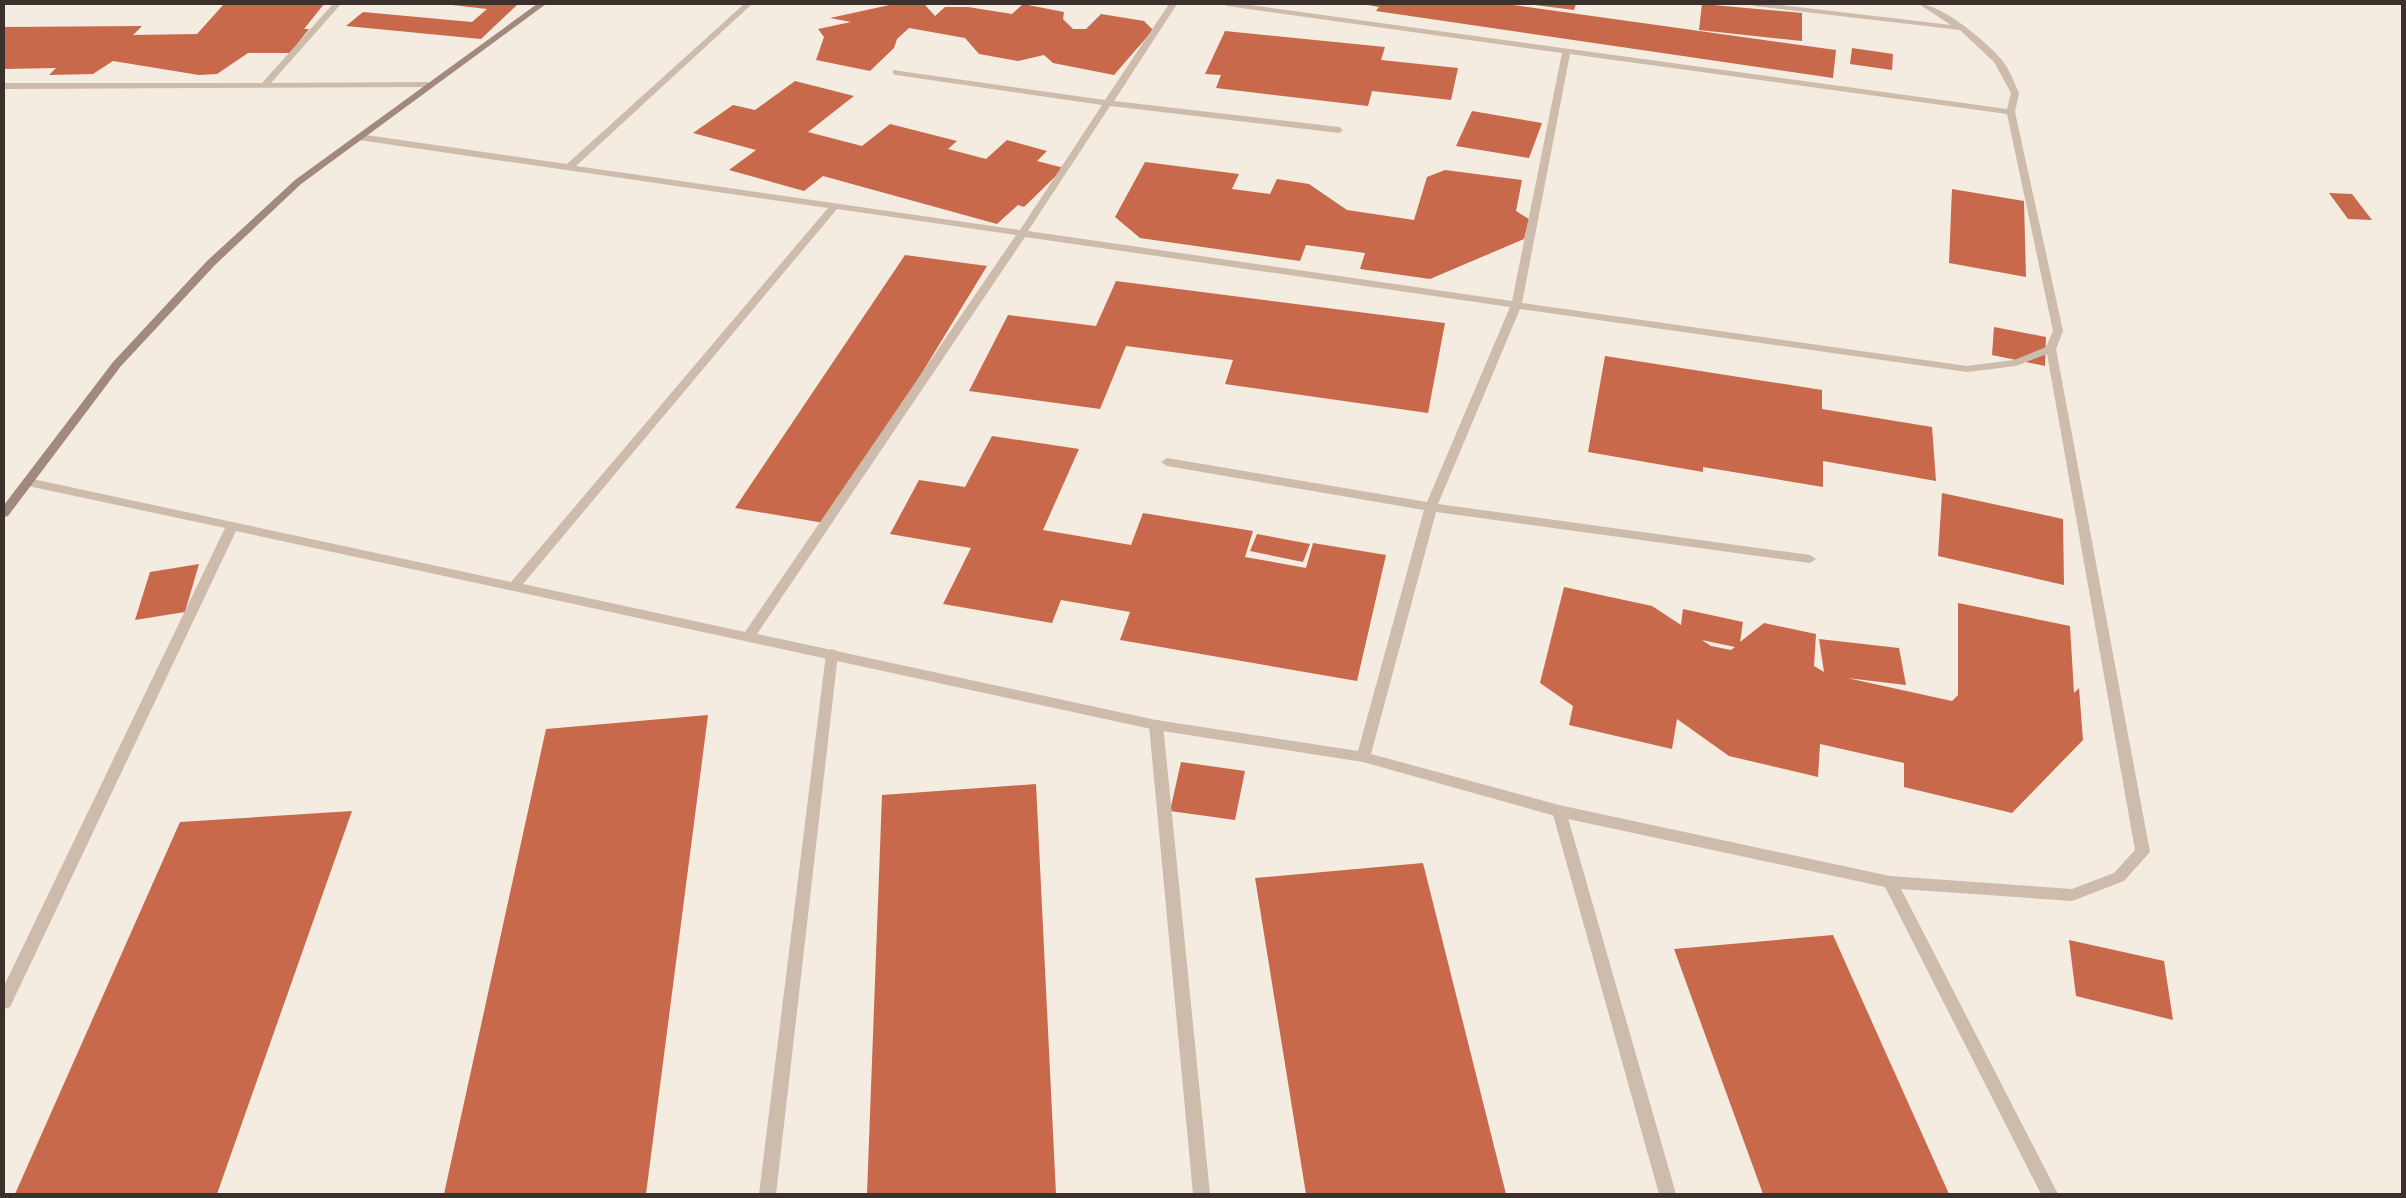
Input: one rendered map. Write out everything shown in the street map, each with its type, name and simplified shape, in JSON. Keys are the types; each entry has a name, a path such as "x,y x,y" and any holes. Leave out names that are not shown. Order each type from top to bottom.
{"main road":[{"path":"4,514 117,364 211,263 298,182 428,85 542,4"}],"street":[{"path":"264,86 338,4"},
{"path":"569,167 748,4"},
{"path":"748,637 1023,232 1173,4"},
{"path":"1227,4 2011,112"},
{"path":"1754,4 1964,29"},
{"path":"28,482 1156,725 1363,757 1559,811 1890,882 2072,895 2119,878 2144,852 2051,349 2058,331 2011,112 2016,93 1998,61 1964,29 1923,4"},
{"path":"1363,757 1431,507 1516,306 1566,51"},
{"path":"896,72 1108,103 1340,130"},
{"path":"4,86 428,85"},
{"path":"359,137 1023,232 1516,306 1967,368 2016,363 2051,349"},
{"path":"514,586 836,205"},
{"path":"1167,462 1431,507 1810,559"},
{"path":"4,1002 232,526"},
{"path":"767,1194 832,654"},
{"path":"1156,725 1202,1194"},
{"path":"1559,811 1668,1194"},
{"path":"1890,882 2050,1194"}],"building":[{"path":"224,4 324,4 304,29 309,29 290,53 248,53 217,74 199,75 113,61 93,74 49,75 56,68 4,69 4,27 142,26 133,35 197,34"},
{"path":"443,4 518,4 481,39 346,26 363,12 472,22 487,9"},
{"path":"894,4 925,5 935,16 945,7 968,7 1012,14 1023,4 1064,12 1063,19 1073,29 1086,29 1101,14 1144,21 1153,30 1114,75 1053,63 1044,55 1018,61 979,54 965,38 909,28 897,39 894,48 870,71 816,60 824,37 818,29 851,22 830,18"},
{"path":"1362,4 1506,4 1836,50 1833,78 1376,11 1379,7"},
{"path":"1527,4 1576,4 1574,10"},
{"path":"1702,4 1802,13 1802,41 1699,30"},
{"path":"1225,31 1385,47 1381,60 1458,68 1451,100 1372,91 1368,106 1216,88 1221,75 1205,74"},
{"path":"1852,48 1893,54 1892,70 1850,64"},
{"path":"795,81 854,96 808,132 862,146 890,124 957,141 948,149 986,159 1007,140 1047,151 1037,161 1064,168 1024,207 1018,205 997,224 823,176 804,191 729,170 756,150 693,133 733,105 755,110"},
{"path":"1472,111 1542,123 1529,158 1456,146"},
{"path":"1145,162 1239,174 1232,189 1270,194 1277,179 1309,184 1347,210 1414,220 1427,177 1445,170 1522,180 1516,211 1529,219 1524,239 1430,279 1360,269 1365,253 1306,245 1300,261 1140,238 1115,217"},
{"path":"1952,189 2024,201 2026,277 1949,263"},
{"path":"2329,193 2352,194 2372,220 2348,219"},
{"path":"905,255 987,266 830,524 735,508"},
{"path":"1116,281 1445,323 1428,413 1225,384 1233,360 1126,346 1100,409 969,391 1008,315 1096,326"},
{"path":"1994,327 2046,337 2045,366 1992,355"},
{"path":"1605,356 1822,390 1822,409 1932,427 1936,481 1823,461 1823,487 1703,467 1703,472 1588,452"},
{"path":"992,436 1079,449 1043,530 1131,545 1143,513 1253,531 1245,557 1306,568 1313,543 1386,555 1357,681 1120,640 1130,612 1061,600 1052,623 943,604 971,548 890,534 919,480 965,487"},
{"path":"1942,493 2063,519 2064,585 1938,556"},
{"path":"1257,534 1310,544 1303,562 1250,551"},
{"path":"199,564 185,612 135,620 150,572"},
{"path":"1564,587 1652,606 1681,625 1683,609 1743,622 1740,642 1764,623 1816,634 1814,666 1824,672 1819,639 1899,648 1906,685 1847,678 1952,701 1958,695 1958,603 2070,626 2074,693 2079,688 2083,740 2012,813 1904,787 1904,763 1820,744 1818,777 1729,756 1677,719 1672,749 1569,725 1573,706 1540,683","holes":["1702,640 1735,647 1731,650 1711,646"]},
{"path":"708,715 646,1194 444,1194 546,729"},
{"path":"1181,762 1245,771 1235,820 1170,811"},
{"path":"1036,784 1056,1194 867,1194 882,795"},
{"path":"352,811 217,1194 15,1194 180,822"},
{"path":"1423,863 1506,1194 1306,1194 1255,878"},
{"path":"1833,935 1949,1194 1763,1194 1674,949"},
{"path":"2069,940 2164,961 2173,1020 2076,996"}]}
